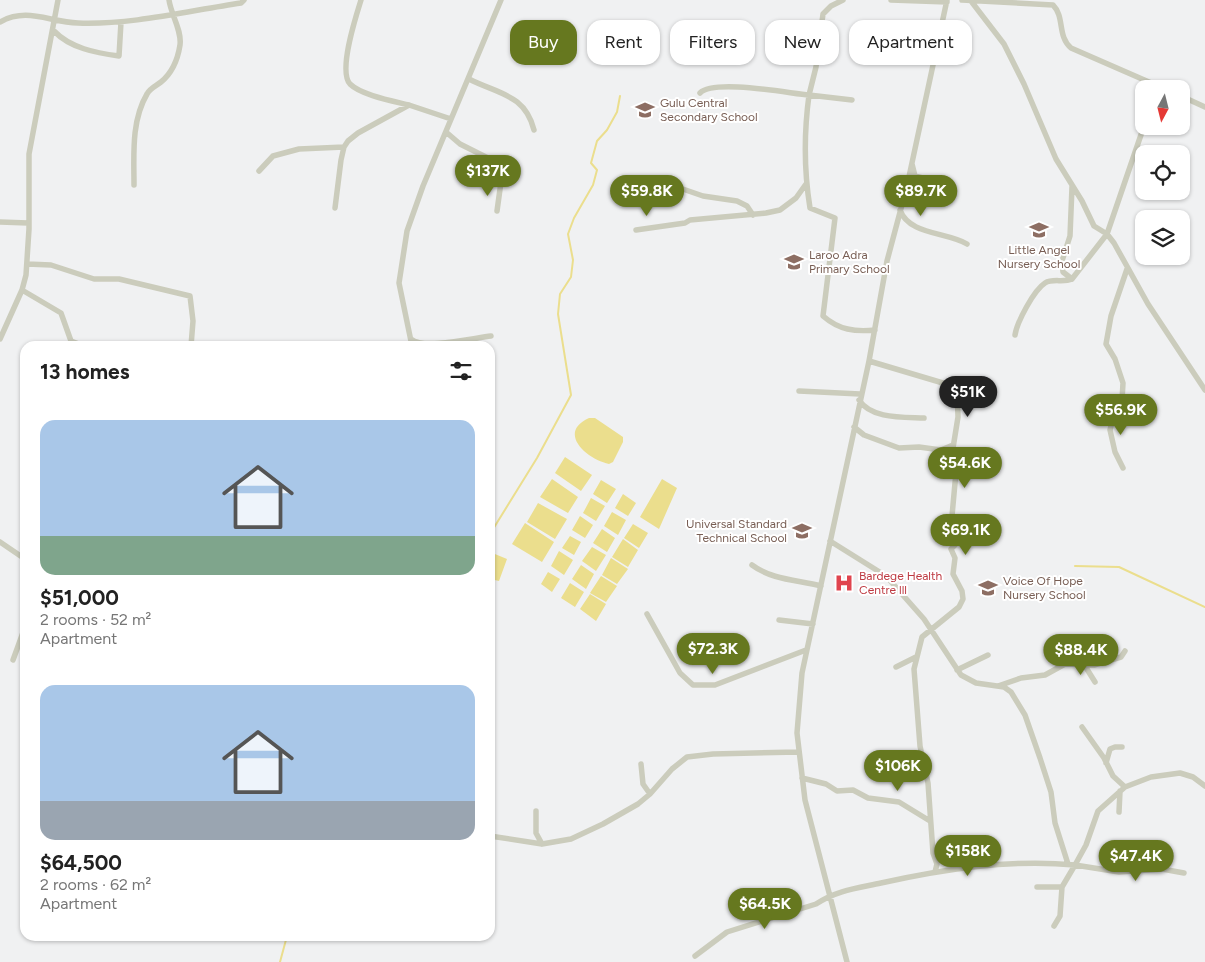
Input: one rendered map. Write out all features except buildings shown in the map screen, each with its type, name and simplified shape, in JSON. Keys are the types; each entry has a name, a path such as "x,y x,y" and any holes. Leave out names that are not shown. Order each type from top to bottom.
{"street":[{"path":"0,339 22,290 27,264 28,154 54,31 58,0"},
{"path":"134,185 134,138 140,111 150,90 168,74 180,45 177,26 171,14 170,0"},
{"path":"0,22 21,14 77,23 121,22 244,0"},
{"path":"361,0 349,45 345,74 347,81 356,88 451,119"},
{"path":"414,341 410,339 399,283 402,250 412,212 501,0"},
{"path":"843,0 831,6 823,14 806,117 806,184 810,208 835,218 823,316 845,329 858,331 875,330"},
{"path":"847,962 808,818 798,752 802,673 806,650 869,361 888,261 947,1 891,0"},
{"path":"962,0 1054,5 1057,10 1064,40 1071,48 1138,80"},
{"path":"971,1 1004,44 1024,84 1056,159 1094,226 1107,234 1127,269 1205,390"},
{"path":"54,31 63,40 94,52 119,56 121,22"},
{"path":"469,79 519,102 528,112 534,130"},
{"path":"700,93 705,88 720,86 852,100"},
{"path":"1190,100 1205,107"},
{"path":"335,208 344,147 358,133 408,105"},
{"path":"446,132 460,144 512,170 501,182 497,211"},
{"path":"1015,335 1022,316 1044,284 1072,279 1107,234 1141,135"},
{"path":"259,171 274,156 308,148 344,147"},
{"path":"912,162 915,176 934,181 954,195"},
{"path":"650,182 677,186 703,196 737,201 747,206 753,215"},
{"path":"636,230 685,223 690,220 753,215 780,210 796,198 806,184"},
{"path":"1072,187 1070,236 1062,265 1062,272 1072,279"},
{"path":"900,210 903,218 909,224 945,237 955,238 967,244"},
{"path":"0,222 28,222"},
{"path":"27,264 51,265 94,279 119,279 190,296 193,321 191,341"},
{"path":"1123,468 1115,452 1110,430 1114,414 1122,400 1123,384 1106,344 1110,316 1127,269"},
{"path":"22,290 61,313 70,341"},
{"path":"452,341 492,336"},
{"path":"869,361 956,387 958,417 953,444 956,472 952,516 955,545 951,549 956,558 953,574 962,590 963,599 955,610 935,624 932,631 922,637 916,657 914,676 920,746 928,783 933,853 937,864 935,872"},
{"path":"799,391 860,397"},
{"path":"860,397 864,408 878,413 924,418"},
{"path":"854,427 864,435 899,448 919,447 938,450 953,444"},
{"path":"0,542 20,556"},
{"path":"830,542 886,576 924,619 957,670 968,680 985,686 998,686 1021,678 1045,675 1065,664 1085,666 1121,657 1125,651"},
{"path":"752,565 778,578 796,579 821,586"},
{"path":"647,614 680,673 687,682 693,685 715,685 806,650"},
{"path":"779,620 813,624"},
{"path":"13,660 20,641"},
{"path":"957,670 988,655"},
{"path":"896,667 916,657"},
{"path":"1085,666 1095,682"},
{"path":"998,686 1011,692 1025,715 1051,792 1055,823 1070,864 1069,872 1062,887 1060,916 1054,926"},
{"path":"1082,727 1122,789 1119,812"},
{"path":"1106,763 1110,749 1115,746 1122,747"},
{"path":"495,837 542,844 571,839 585,833 650,794 672,769 687,757 696,755 798,752"},
{"path":"641,764 643,784 650,794"},
{"path":"1070,864 1086,845 1096,813 1122,789 1151,777 1180,773 1193,777 1205,786"},
{"path":"802,778 826,784 837,791 853,790 868,798 900,802 930,821"},
{"path":"536,811 536,833 542,844"},
{"path":"937,864 949,870"},
{"path":"695,956 727,932 816,904 828,896 857,887 935,872 1008,864 1070,864 1119,872 1162,869 1184,872"},
{"path":"1037,886 1062,887"}],"shaded area":[{"path":"589,418 595,418 623,437 623,442 613,462 609,464 585,452 575,438 575,431 580,424"},
{"path":"565,457 592,475 581,491 555,473"},
{"path":"552,479 578,497 568,513 540,497"},
{"path":"662,479 677,488 659,529 640,517"},
{"path":"601,480 616,489 607,503 593,494"},
{"path":"623,494 636,503 628,516 615,508"},
{"path":"591,498 605,506 596,521 583,513"},
{"path":"538,503 567,519 555,539 527,522"},
{"path":"612,512 626,520 618,535 604,526"},
{"path":"580,516 593,525 585,538 572,530"},
{"path":"525,523 554,542 542,562 512,544"},
{"path":"633,524 648,533 639,548 624,538"},
{"path":"602,529 615,538 607,552 593,543"},
{"path":"570,536 581,542 574,555 562,548"},
{"path":"623,539 638,550 628,567 612,557"},
{"path":"592,547 606,555 596,571 582,561"},
{"path":"559,551 573,560 564,575 551,566"},
{"path":"495,554 507,559 499,581 495,580"},
{"path":"611,558 628,569 617,584 602,575"},
{"path":"581,565 594,574 586,589 572,579"},
{"path":"548,572 560,579 552,592 541,584"},
{"path":"601,576 617,586 606,602 590,593"},
{"path":"570,583 584,592 575,607 561,598"},
{"path":"590,594 606,604 596,621 580,609"}],"waterway":[{"path":"495,526 537,458 571,395 558,314 560,294 571,277 573,260 568,234 574,218 593,185 597,170 591,163 597,141 607,130 617,112 620,96"},
{"path":"1075,566 1119,567 1205,607"},
{"path":"280,962 286,941"}],"place":[{"name":"Gulu Central Secondary School","path":"645,110"},
{"name":"Little Angel Nursery School","path":"1039,230"},
{"name":"Laroo Adra Primary School","path":"794,262"},
{"name":"Universal Standard Technical School","path":"802,531"},
{"name":"Bardege Health Centre lll","path":"844,583"},
{"name":"Voice Of Hope Nursery School","path":"988,588"}]}
